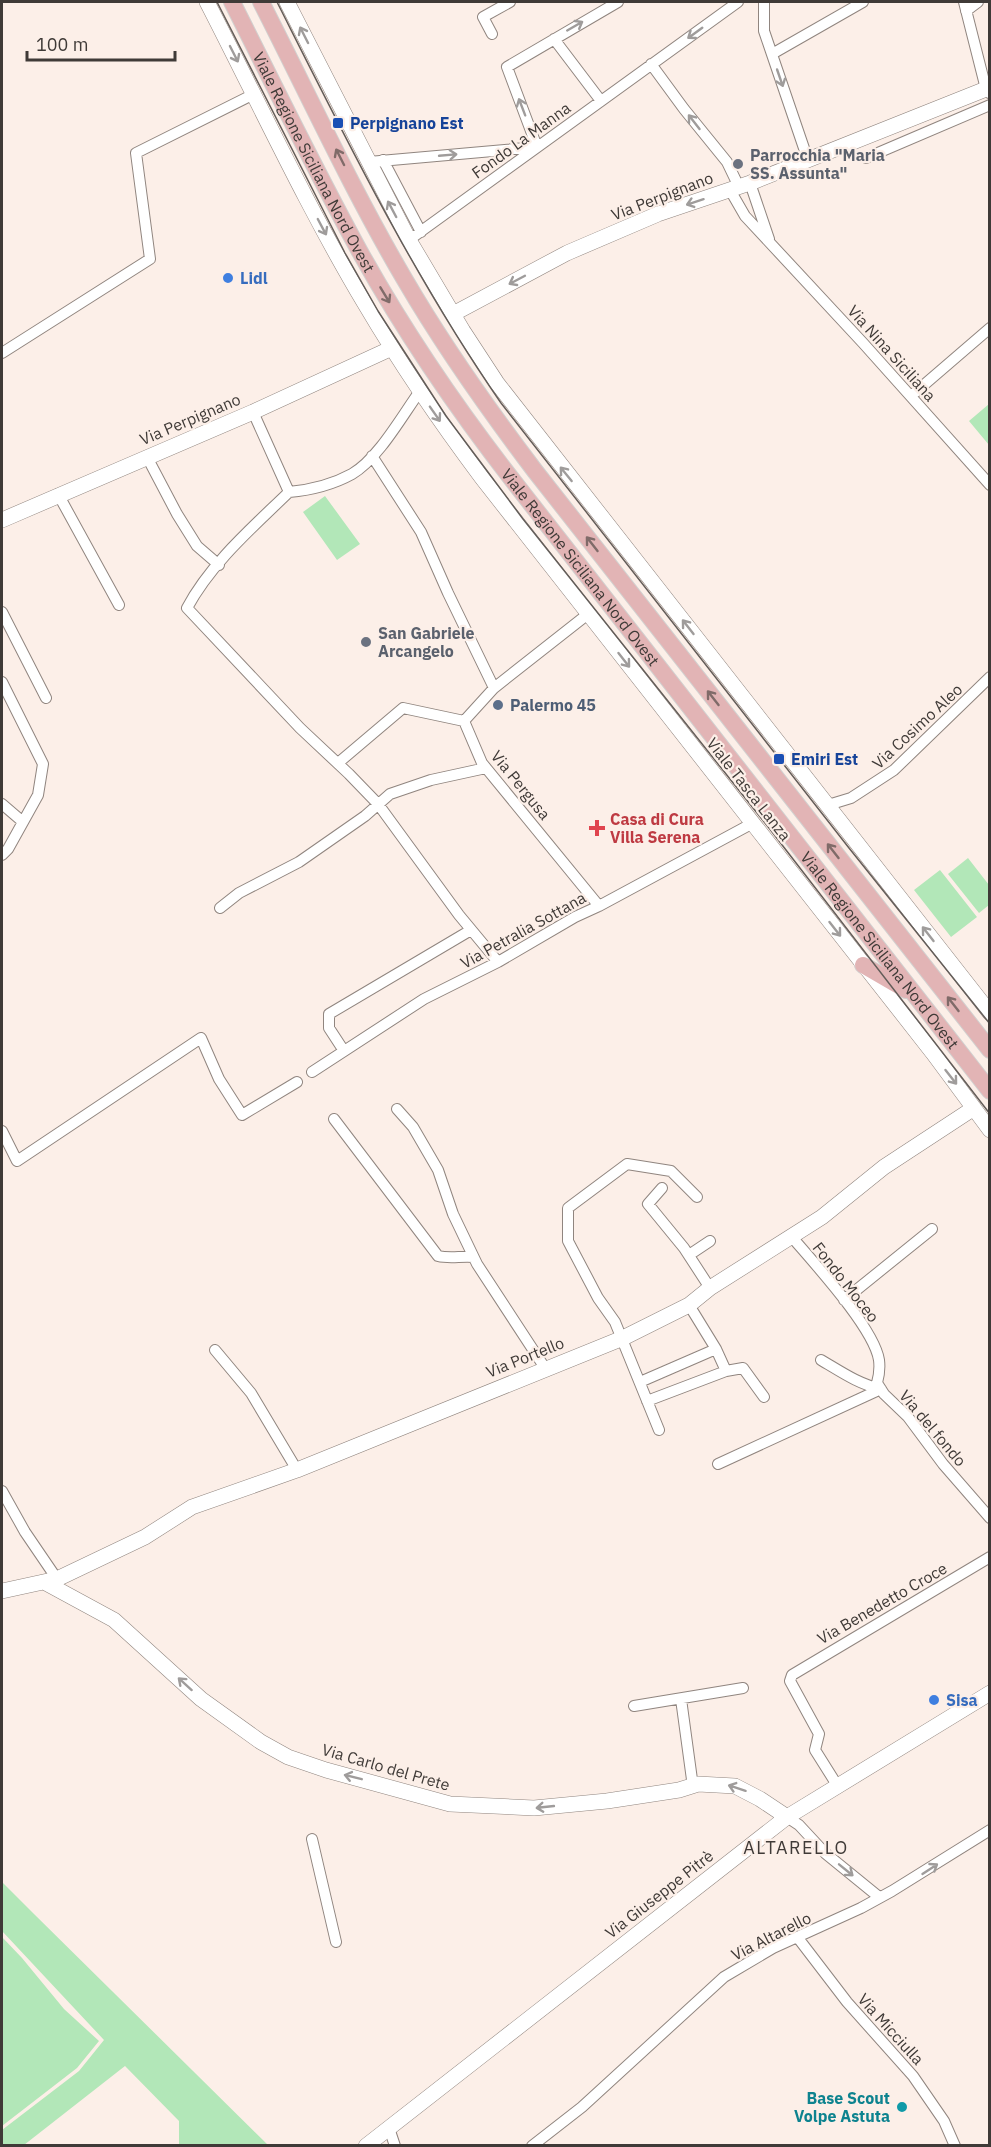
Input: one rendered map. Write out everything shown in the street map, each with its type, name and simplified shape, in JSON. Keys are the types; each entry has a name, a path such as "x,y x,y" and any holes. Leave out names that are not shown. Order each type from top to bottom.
{"main road":[{"name":"Viale Regione Siciliana Nord Ovest","path":"232,2 360,253 396,314 446,390 514,482 990,1092"},
{"name":"Viale Regione Siciliana Nord Ovest","path":"261,2 383,242 467,380 535,471 990,1050"},
{"path":"863,965 914,995"}],"street":[{"name":"Viale Regione Siciliana Nord Ovest","path":"207,2 326,235 392,348 482,478 588,614"},
{"path":"287,2 376,161 453,314 496,384 990,1013"},
{"path":"492,34 483,17 510,2"},
{"path":"376,161 537,147 507,67 618,2"},
{"name":"Fondo La Manna","path":"415,236 738,2"},
{"path":"764,2 764,31 808,160"},
{"path":"772,54 863,2"},
{"path":"978,2 965,6 988,89"},
{"path":"554,39 601,101"},
{"path":"651,64 727,162 740,187"},
{"name":"Via Perpignano","path":"453,314 567,253 658,214 740,187 988,89"},
{"path":"2,353 150,259 136,153 254,94"},
{"path":"866,159 990,105"},
{"name":"Via Nina Siciliana","path":"740,187 771,245"},
{"name":"Via Nina Siciliana","path":"740,187 745,216 912,396 989,484"},
{"path":"912,396 990,328"},
{"name":"Via Perpignano","path":"2,520 253,412 392,348"},
{"path":"420,391 380,449 353,474 316,489 289,492 241,539 196,591 187,608 300,728 378,804 498,963"},
{"path":"253,412 289,492"},
{"path":"372,456 421,532 448,594 494,688"},
{"path":"147,457 197,546 219,565"},
{"path":"58,494 119,605"},
{"path":"2,612 46,698"},
{"path":"338,763 403,708 464,722 494,688 588,614"},
{"name":"Viale Tasca Lanza","path":"588,614 990,1130"},
{"name":"Via Cosimo Aleo","path":"828,805 851,798 894,770 990,677"},
{"path":"2,682 4,694 43,764 38,795 8,849 2,855"},
{"name":"Via Pergusa","path":"464,722 482,763 600,906"},
{"path":"220,908 239,893 299,862 390,794 431,780 486,768"},
{"path":"2,804 23,822"},
{"name":"Via Petralia Sottana","path":"312,1072 424,999 498,963 575,916 600,906 753,823"},
{"path":"344,1051 329,1028 328,1014 471,930"},
{"path":"2,1131 6,1153 17,1161 201,1038 219,1079 242,1115 297,1082"},
{"name":"Via Portello","path":"2,1591 51,1580 145,1537 192,1507 297,1470 622,1338 689,1305 708,1285 822,1217 884,1167 974,1108"},
{"path":"397,1109 413,1127 438,1170 453,1214 473,1257 545,1368"},
{"path":"334,1119 438,1256 451,1259 460,1256 473,1257"},
{"path":"659,1430 615,1322 598,1298 568,1241 568,1208 627,1164 671,1171 697,1197"},
{"path":"662,1188 648,1203 708,1285"},
{"path":"843,1300 932,1229"},
{"name":"Fondo Moceo","path":"791,1236 843,1300 873,1342 879,1359 879,1386"},
{"path":"688,1255 710,1241"},
{"path":"689,1305 716,1349 726,1371"},
{"path":"640,1382 716,1349"},
{"path":"215,1350 251,1393 297,1470"},
{"path":"821,1360 867,1386 879,1386"},
{"path":"647,1401 726,1371 743,1368 764,1397"},
{"path":"718,1464 879,1386"},
{"name":"Via del fondo","path":"879,1386 908,1417 943,1464 990,1518"},
{"path":"2,1491 51,1580"},
{"name":"Via Benedetto Croce","path":"837,1785 816,1750 819,1734 790,1681 790,1677 807,1664 990,1557"},
{"name":"Via Carlo del Prete","path":"51,1580 114,1620 201,1699 261,1742 288,1757 326,1770 450,1804 534,1808 607,1801 693,1787 698,1784 735,1785 799,1825 825,1853 879,1897"},
{"path":"634,1707 743,1688"},
{"name":"Via Giuseppe Pitrè","path":"366,2145 787,1817 990,1693"},
{"path":"681,1699 693,1787"},
{"name":"Via Altarello","path":"532,2145 590,2100 724,1977 773,1948 861,1908 913,1880 990,1830"},
{"path":"312,1839 336,1942"},
{"name":"Via Micciulla","path":"798,1938 831,1983 913,2076 944,2121 955,2145"},
{"path":"389,2127 395,2145"}],"green space":[{"path":"990,404 989,445 969,421"},
{"path":"325,496 360,544 337,560 303,512"},
{"path":"968,858 989,885 989,905 979,913 948,874"},
{"path":"940,870 977,917 951,937 914,890"},
{"path":"2,1882 268,2145 179,2145 179,2121 125,2066 24,2145 2,2145 2,2130 79,2071 104,2040 2,1931"},
{"path":"2,1937 64,2009 99,2041 77,2068 2,2126"}],"tram line":[{"path":"217,2 345,253 378,311 446,416 523,519 769,828 990,1114"},
{"path":"277,2 382,206 439,306 501,403 849,848 990,1024"}],"place":[{"name":"Perpignano Est","path":"338,123"},
{"name":"Parrocchia \"Maria SS. Assunta\"","path":"738,164"},
{"name":"Lidl","path":"228,278"},
{"name":"San Gabriele Arcangelo","path":"366,642"},
{"name":"Palermo 45","path":"498,705"},
{"name":"Emiri Est","path":"779,759"},
{"name":"Casa di Cura Villa Serena","path":"597,828"},
{"name":"Sisa","path":"934,1700"},
{"name":"Base Scout Volpe Astuta","path":"902,2107"}],"district":[{"name":"ALTARELLO","path":"796,1848"}]}
